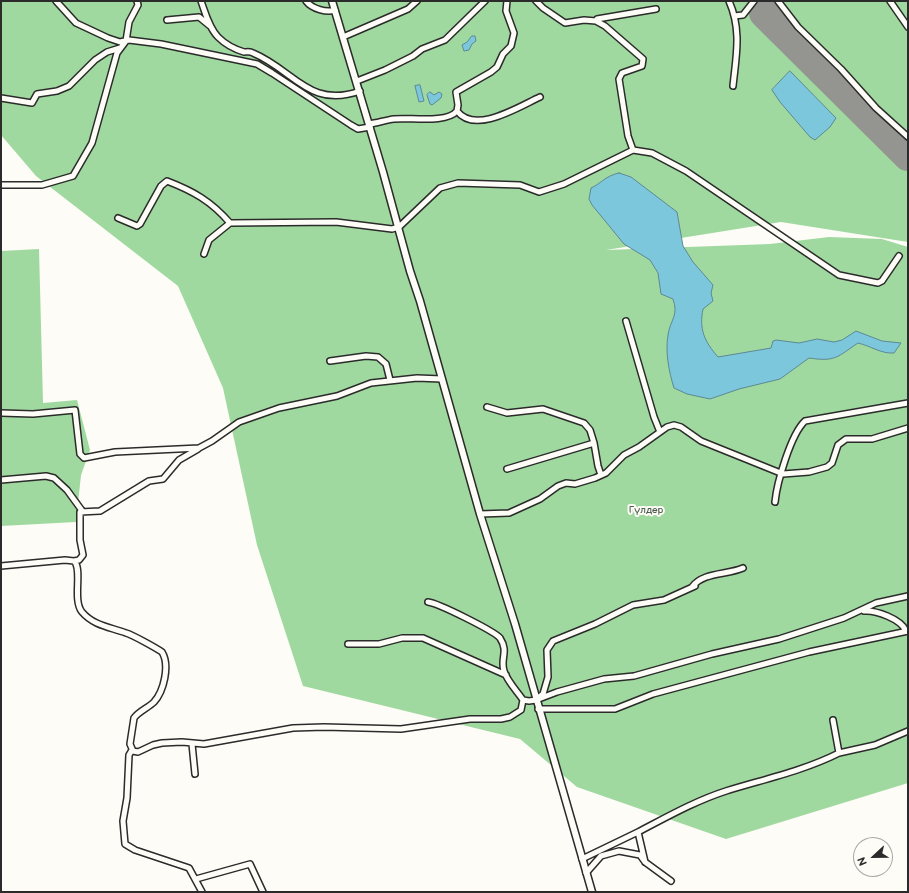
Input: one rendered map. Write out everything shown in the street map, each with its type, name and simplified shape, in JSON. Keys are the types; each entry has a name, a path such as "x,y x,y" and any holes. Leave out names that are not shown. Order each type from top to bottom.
{"main road":[{"path":"332,1 360,91 480,514 515,624 538,709 592,892"}],"street":[{"path":"56,1 70,18 82,27 120,42 126,41 161,44 257,64 358,129 393,119 429,119 450,115 457,111"},
{"path":"1,185 42,185 73,176 92,143 120,48 126,41 126,34 138,5 137,1"},
{"path":"201,1 212,28 217,36 229,46 253,53 273,64 304,86 320,95 336,97 360,91"},
{"path":"306,1 310,6 329,12 335,10"},
{"path":"343,37 408,9 417,1"},
{"path":"457,111 458,104 456,92 497,67 513,40 514,33 506,11 508,1"},
{"path":"536,1 547,11 566,23 584,20 596,21 615,34 643,59 642,66 622,73 619,79 628,136 633,150"},
{"path":"729,1 734,16 738,40 733,86"},
{"path":"734,16 742,15 754,1"},
{"path":"778,1 798,27 841,69 876,108 908,137"},
{"path":"890,1 908,27"},
{"path":"357,81 385,70 413,56 422,49 445,40 482,2"},
{"path":"596,21 597,19 605,17 656,9"},
{"path":"167,20 199,18 212,28"},
{"path":"1,98 32,103 37,94 57,91 69,86 95,60 107,52 120,48"},
{"path":"457,111 467,120 486,121 540,97"},
{"path":"204,254 209,240 230,223 336,222 352,223 384,230 392,229 399,227 440,188 458,183 520,185 539,192 564,184 633,150 652,153 686,171 840,275 878,283 882,281 899,256"},
{"path":"118,218 133,226 140,224 161,186 167,181 201,195 230,223"},
{"path":"626,321 654,417 660,432"},
{"path":"330,361 366,356 378,357 386,364 390,380"},
{"path":"1,566 79,560 83,555 80,540 80,512 100,511 149,480 163,479 179,460 212,442 239,422 279,408 337,396 371,383 417,378 442,378"},
{"path":"775,502 780,473 796,434 805,421 908,403"},
{"path":"487,407 507,413 543,409 584,423 590,430 601,475"},
{"path":"1,413 33,414 74,410 80,454 84,458 115,452 199,448"},
{"path":"480,514 509,513 540,499 558,486 584,482 601,475 609,471 624,454 639,447 667,427 674,425 681,427 701,441 755,461 780,473 809,472 827,467 832,463 838,445 846,439 872,439 908,428"},
{"path":"507,469 594,443"},
{"path":"1,480 46,476 54,478 67,490 83,512"},
{"path":"74,561 78,567 79,609 100,626 131,634 159,650 164,656 166,666 164,679 157,698 134,718 131,740 132,750 129,755 127,798 123,821 125,844 135,850 189,868 202,892"},
{"path":"536,700 543,694 548,677 547,650 553,641 595,624 632,605 664,600 693,587 697,581 704,578 744,568"},
{"path":"522,700 536,700 557,692 604,679 634,676 712,654 779,639 862,611 876,603 908,596"},
{"path":"132,750 138,752 153,745 162,743 182,742 204,744 292,728 324,726 386,729 470,718 502,720 521,710 522,700 506,675 503,666 506,651 494,632 434,602 428,602"},
{"path":"538,709 615,709 653,694 809,652 907,631 900,623 891,618 876,613 862,611"},
{"path":"348,644 379,644 402,638 423,638 506,675"},
{"path":"833,720 839,753"},
{"path":"582,859 638,832 676,811 726,791 818,763 839,753 875,745 908,731"},
{"path":"192,744 196,774"},
{"path":"638,832 645,862"},
{"path":"586,874 601,856 619,850 640,855 645,862 671,881"},
{"path":"196,879 250,864 263,892"}],"green space":[{"name":"Гүлдер","path":"1,1 908,1 908,242 781,222 606,250 770,244 829,237 882,239 908,247 908,783 726,839 577,787 520,739 303,686 257,545 223,388 178,286 36,176 1,135"},
{"path":"39,249 43,403 77,400 90,450 81,475 76,522 1,526 1,251"}],"water":[{"path":"472,36 475,36 476,41 472,44 469,50 464,51 462,45"},
{"path":"790,71 836,118 830,127 815,140 810,137 780,102 772,90"},
{"path":"420,85 424,101 419,102 415,86"},
{"path":"430,92 434,95 439,92 442,94 441,98 432,105 430,104 427,95"},
{"path":"863,123 875,136 873,141 859,127"},
{"path":"619,173 631,177 677,212 683,246 693,262 713,285 711,293 713,301 703,309 702,329 709,346 718,357 771,348 773,341 776,340 799,343 817,339 834,342 842,340 856,331 882,341 901,343 894,353 889,353 858,343 831,359 809,358 780,379 739,389 710,399 687,394 674,388 667,355 669,330 675,314 673,299 661,294 658,273 650,260 624,244 592,205 589,199 591,188 610,176"}],"runway":[{"path":"764,13 908,156"}]}
